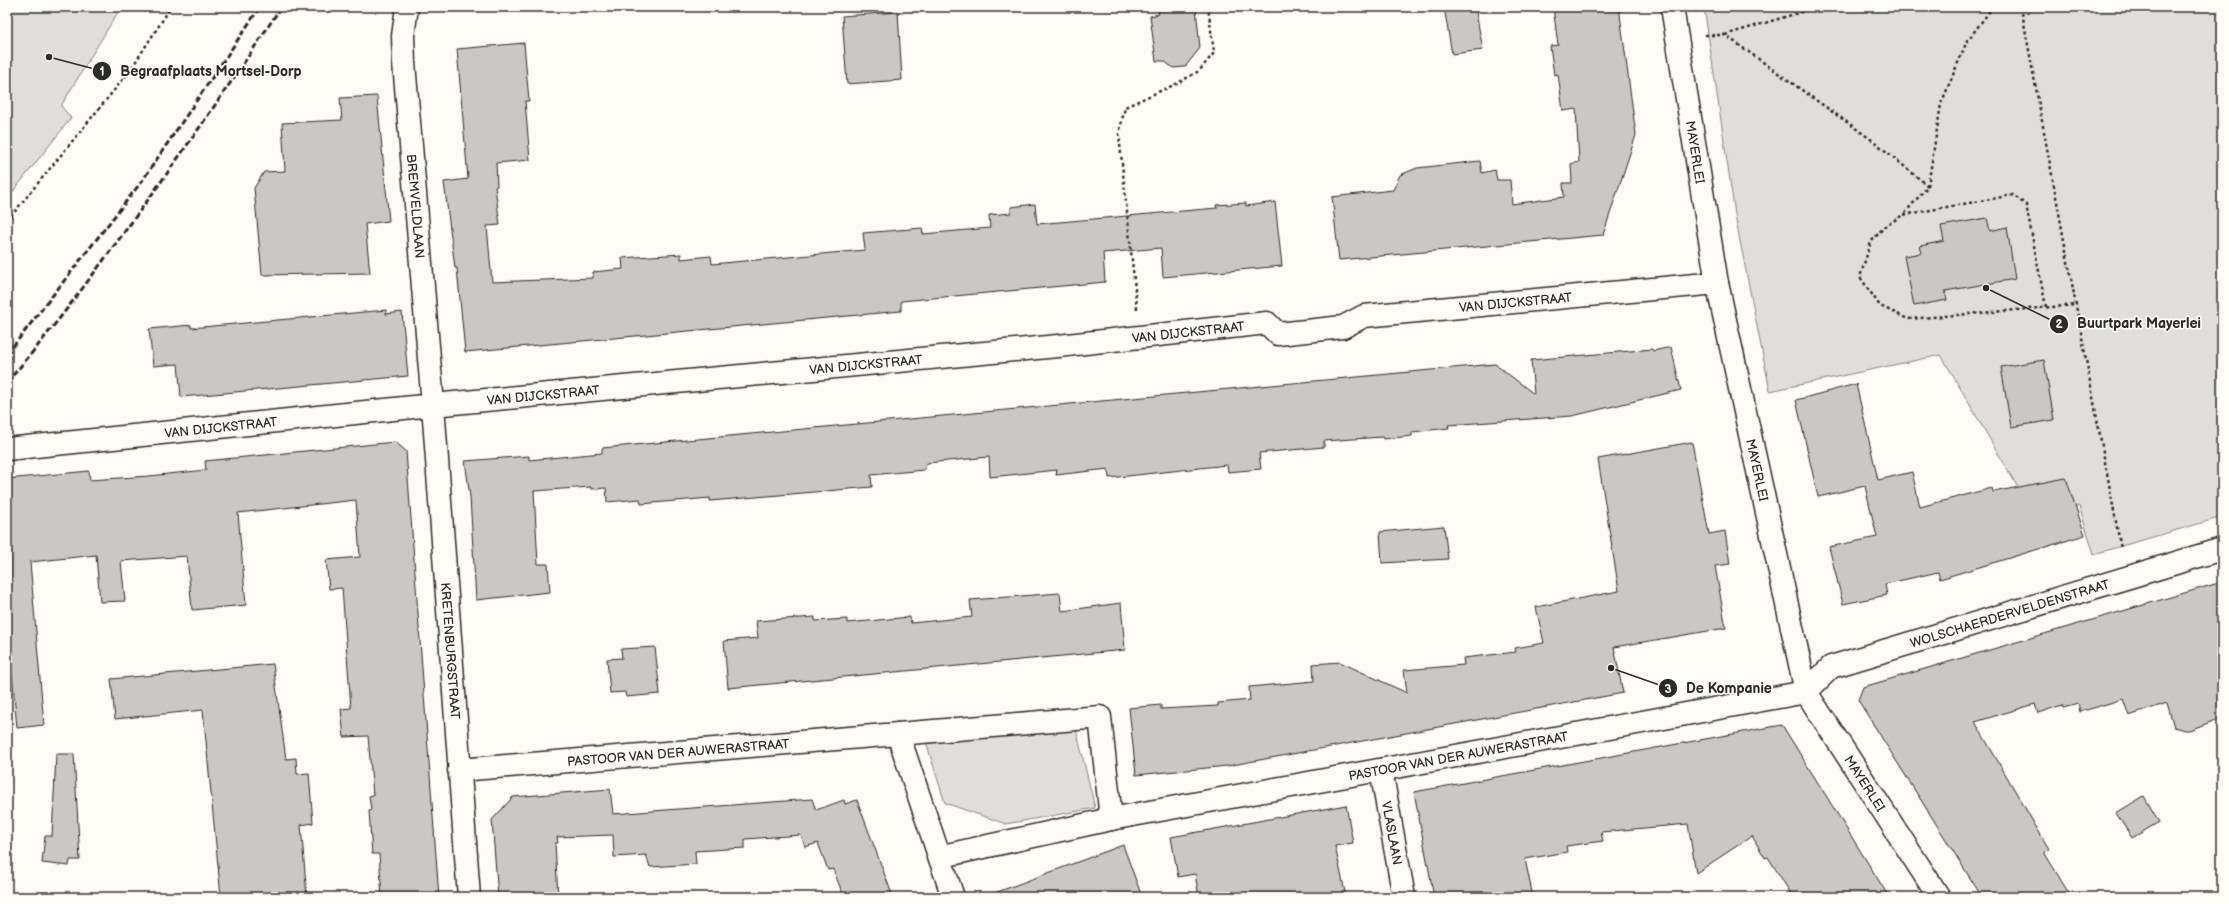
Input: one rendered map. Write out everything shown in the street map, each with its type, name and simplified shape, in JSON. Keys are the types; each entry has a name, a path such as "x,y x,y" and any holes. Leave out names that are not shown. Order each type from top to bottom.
{"street":[{"name":"BREMVELDLAAN","path":"407,7 403,36 404,63 433,405"},
{"name":"MAYERLEI","path":"1672,7 1717,283 1806,692 1939,897"},
{"name":"VAN DIJCKSTRAAT","path":"7,449 433,405 1058,346 1267,323 1278,334 1342,327 1364,316 1717,283"},
{"name":"KRETENBURGSTRAAT","path":"433,405 469,897"},
{"name":"WOLSCHAERDERVELDENSTRAAT","path":"1806,692 1831,667 2222,549"},
{"name":"PASTOOR VAN DER AUWERASTRAAT","path":"938,857 1111,819 1806,692"},
{"name":"PASTOOR VAN DER AUWERASTRAAT","path":"459,770 1100,717 1111,819"},
{"path":"898,734 938,857 953,897"},
{"name":"VLASLAAN","path":"1381,770 1404,897"}],"path":[{"path":"7,221 129,72 171,7"},
{"path":"1137,310 1120,134 1125,107 1178,83 1199,71 1214,53 1208,7"},
{"path":"1676,35 1724,35 1818,7"},
{"path":"1993,7 1967,41 1941,104 1928,186 1903,215 1885,226 1871,242 1860,277 1880,306 1908,320 2076,305"},
{"path":"2021,7 2126,578"},
{"path":"1724,35 1876,142 1928,186"},
{"path":"1903,215 2013,195 2026,205 2046,307"}],"shaded area":[{"path":"7,7 121,7 61,106 71,118 7,199"},
{"path":"1704,7 2222,7 2222,517 2094,554 2079,506 2035,517 1941,355 1770,391 1736,221"},
{"path":"1076,729 1095,808 1006,824 945,803 925,739"}],"building":[{"path":"1444,7 1475,7 1483,50 1452,54"},
{"path":"1553,7 1619,7 1636,135 1603,235 1339,260 1332,197 1393,190 1400,175 1417,168 1480,161 1482,173 1495,170 1497,180 1510,180 1512,204 1564,197 1563,183 1572,183 1571,164 1579,162 1576,109 1563,111 1558,74 1554,75 1550,46 1558,45"},
{"path":"1178,8 1196,8 1200,48 1185,67 1173,68 1164,61 1156,61 1150,16 1159,14 1158,11"},
{"path":"898,12 902,80 847,84 842,16"},
{"path":"524,43 529,101 525,101 530,160 496,163 497,186 495,187 500,225 487,226 492,282 593,278 593,272 623,269 622,258 681,254 681,259 711,256 712,264 865,250 863,233 922,228 923,234 990,228 989,215 1011,213 1011,207 1035,204 1037,224 1217,208 1216,205 1246,203 1246,206 1275,202 1282,266 1163,277 1161,248 1103,253 1105,282 901,301 901,311 465,352 457,268 455,268 444,182 468,179 457,49"},
{"path":"377,96 389,221 365,224 370,273 262,275 254,188 264,172 285,171 282,123 342,120 340,98"},
{"path":"1987,218 1990,231 2007,227 2015,279 1945,291 1947,300 1914,306 1904,256 1922,253 1920,246 1944,241 1941,226"},
{"path":"386,310 386,314 402,312 408,376 181,397 178,364 153,366 149,329 191,325 191,328"},
{"path":"1671,347 1681,390 1572,416 1448,425 1449,428 1412,432 1412,436 1383,439 1382,437 1324,441 1324,447 1259,453 1261,469 1228,472 1227,465 1109,478 1108,469 1056,475 1057,470 990,477 989,457 927,463 924,470 871,475 872,487 710,501 710,498 641,504 640,499 607,502 606,488 591,489 591,487 534,491 538,564 548,564 550,592 476,600 470,497 465,461 529,456 529,460 602,453 602,448 1495,364 1534,394 1531,360 1652,349 1653,351"},
{"path":"2044,360 2054,420 2011,427 2001,367"},
{"path":"1856,384 1878,480 1912,472 1920,507 1992,488 1993,492 2066,478 2085,535 1940,579 1938,572 1885,584 1887,595 1843,604 1829,547 1877,537 1865,486 1818,497 1796,400"},
{"path":"395,442 406,451 439,897 382,897 379,854 372,854 369,811 371,810 369,796 373,795 368,736 344,737 341,709 351,708 342,588 329,589 326,560 360,557 356,500 238,513 246,605 192,610 187,556 121,561 125,601 100,602 96,555 30,562 44,725 17,728 7,619 7,479 89,471 90,480 149,476 206,470 205,461"},
{"path":"1692,442 1709,534 1725,531 1730,564 1715,566 1726,628 1614,647 1623,693 1227,766 1136,775 1129,708 1161,705 1161,709 1218,706 1218,703 1250,700 1249,687 1314,681 1313,664 1340,662 1407,693 1404,670 1464,665 1463,658 1516,652 1515,648 1544,643 1536,607 1619,591 1598,459"},
{"path":"1444,526 1448,559 1382,563 1380,532"},
{"path":"2222,582 2222,718 2189,730 2184,730 2174,727 2167,703 2129,716 2123,699 2080,712 2078,704 2063,708 2062,705 2038,713 2035,704 1975,722 2049,849 2044,852 2071,897 1982,897 1858,700 1863,687"},
{"path":"1060,593 1062,611 1121,603 1125,650 728,688 724,641 758,638 756,621 815,617 815,621 847,619 847,623 910,617 911,623 972,617 970,600"},
{"path":"655,647 660,694 626,697 625,692 610,693 607,659 622,658 621,649"},
{"path":"273,664 286,759 296,758 297,774 309,773 313,823 301,825 307,897 221,897 203,710 115,719 111,679"},
{"path":"1782,725 1889,897 1793,897 1768,857 1765,858 1752,836 1696,873 1688,824 1601,832 1603,841 1566,846 1567,852 1525,859 1533,897 1434,897 1414,792"},
{"path":"56,754 74,754 80,860 70,860 69,866 42,863 45,836 52,836"},
{"path":"610,789 613,814 812,799 816,810 844,800 845,804 857,800 893,897 844,897 833,869 828,870 818,843 805,847 801,835 745,839 745,848 695,851 696,864 650,867 646,855 614,857 613,835 557,837 558,843 555,843 558,897 498,897 492,820 513,797"},
{"path":"2144,796 2159,822 2132,838 2116,813"},
{"path":"1346,805 1353,843 1335,846 1346,897 1199,897 1195,874 1178,877 1171,837"},
{"path":"1123,845 1142,897 993,897 992,894"}],"railway":[{"path":"7,354 142,181 260,7"},
{"path":"7,382 62,315 136,217 220,98 281,7"}],"place":[{"name":"Begraafplaats Mortsel-Dorp","path":"49,57"},
{"name":"Buurtpark Mayerlei","path":"1986,288"},
{"name":"De Kompanie","path":"1611,668"}]}
